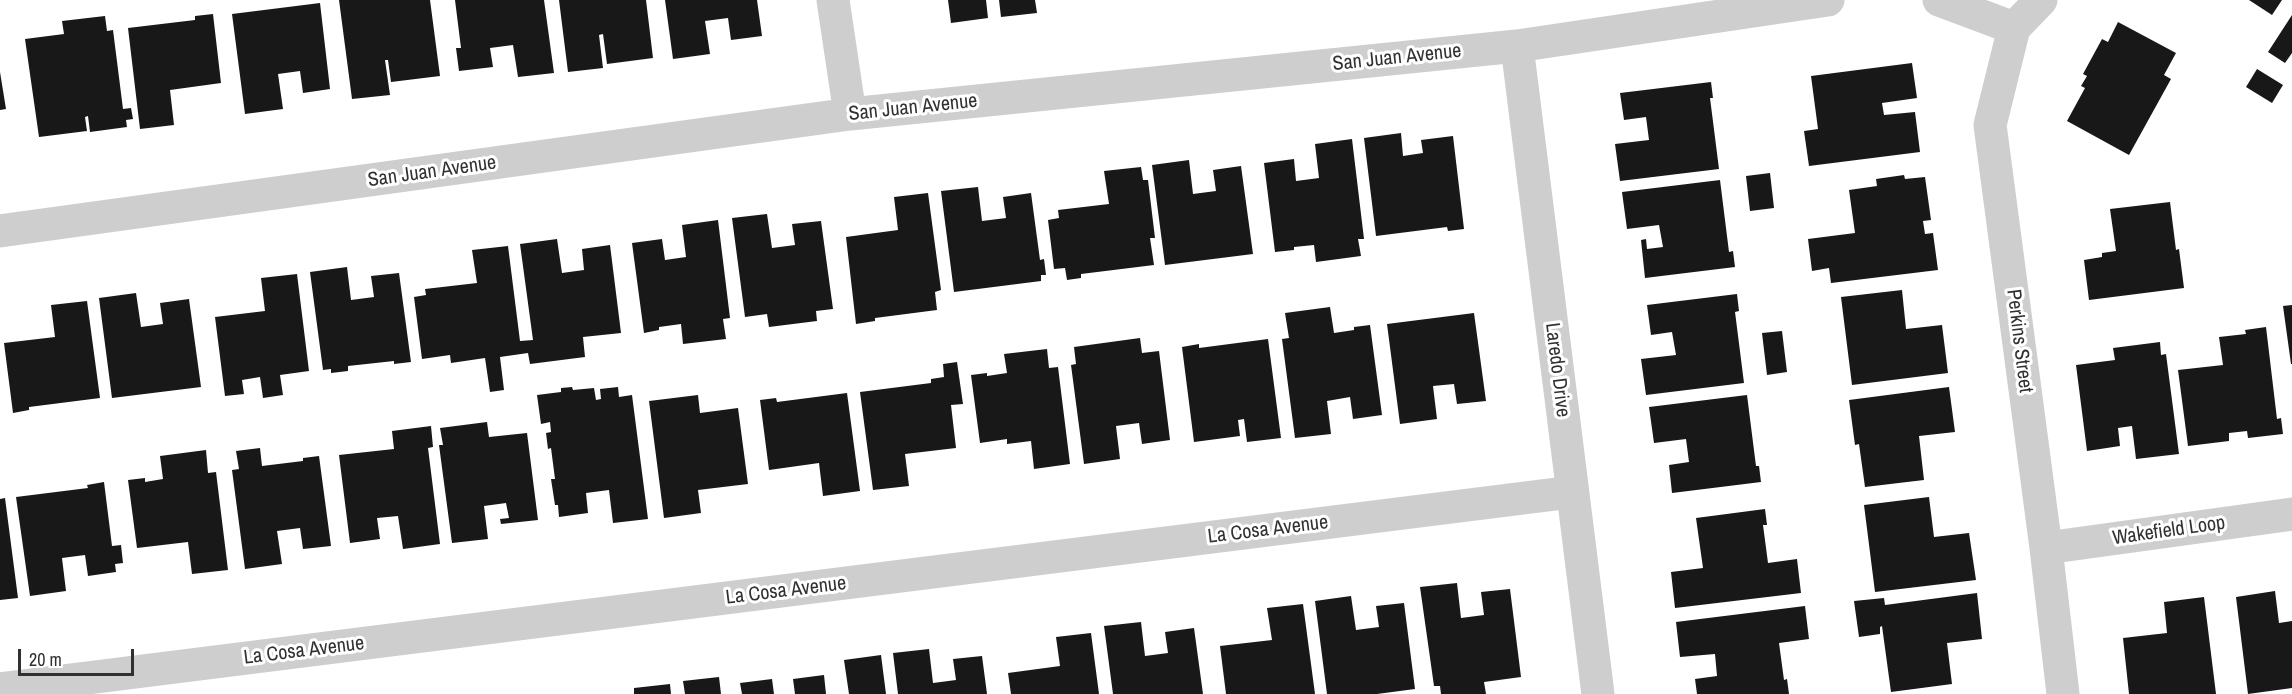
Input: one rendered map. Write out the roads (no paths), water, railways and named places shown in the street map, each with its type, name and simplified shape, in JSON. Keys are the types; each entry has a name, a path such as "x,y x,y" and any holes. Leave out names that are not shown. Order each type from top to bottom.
{"street":[{"path":"833,0 850,114"},
{"name":"San Juan Avenue","path":"0,231 850,114 1516,45 1828,0"},
{"path":"1939,0 2014,28 2041,0"},
{"name":"Perkins Street","path":"2014,28 1990,125 2063,694"},
{"name":"Laredo Drive","path":"1516,45 1598,694"},
{"name":"La Cosa Avenue","path":"0,689 1572,492"},
{"name":"Wakefield Loop","path":"2046,548 2292,514"}]}
